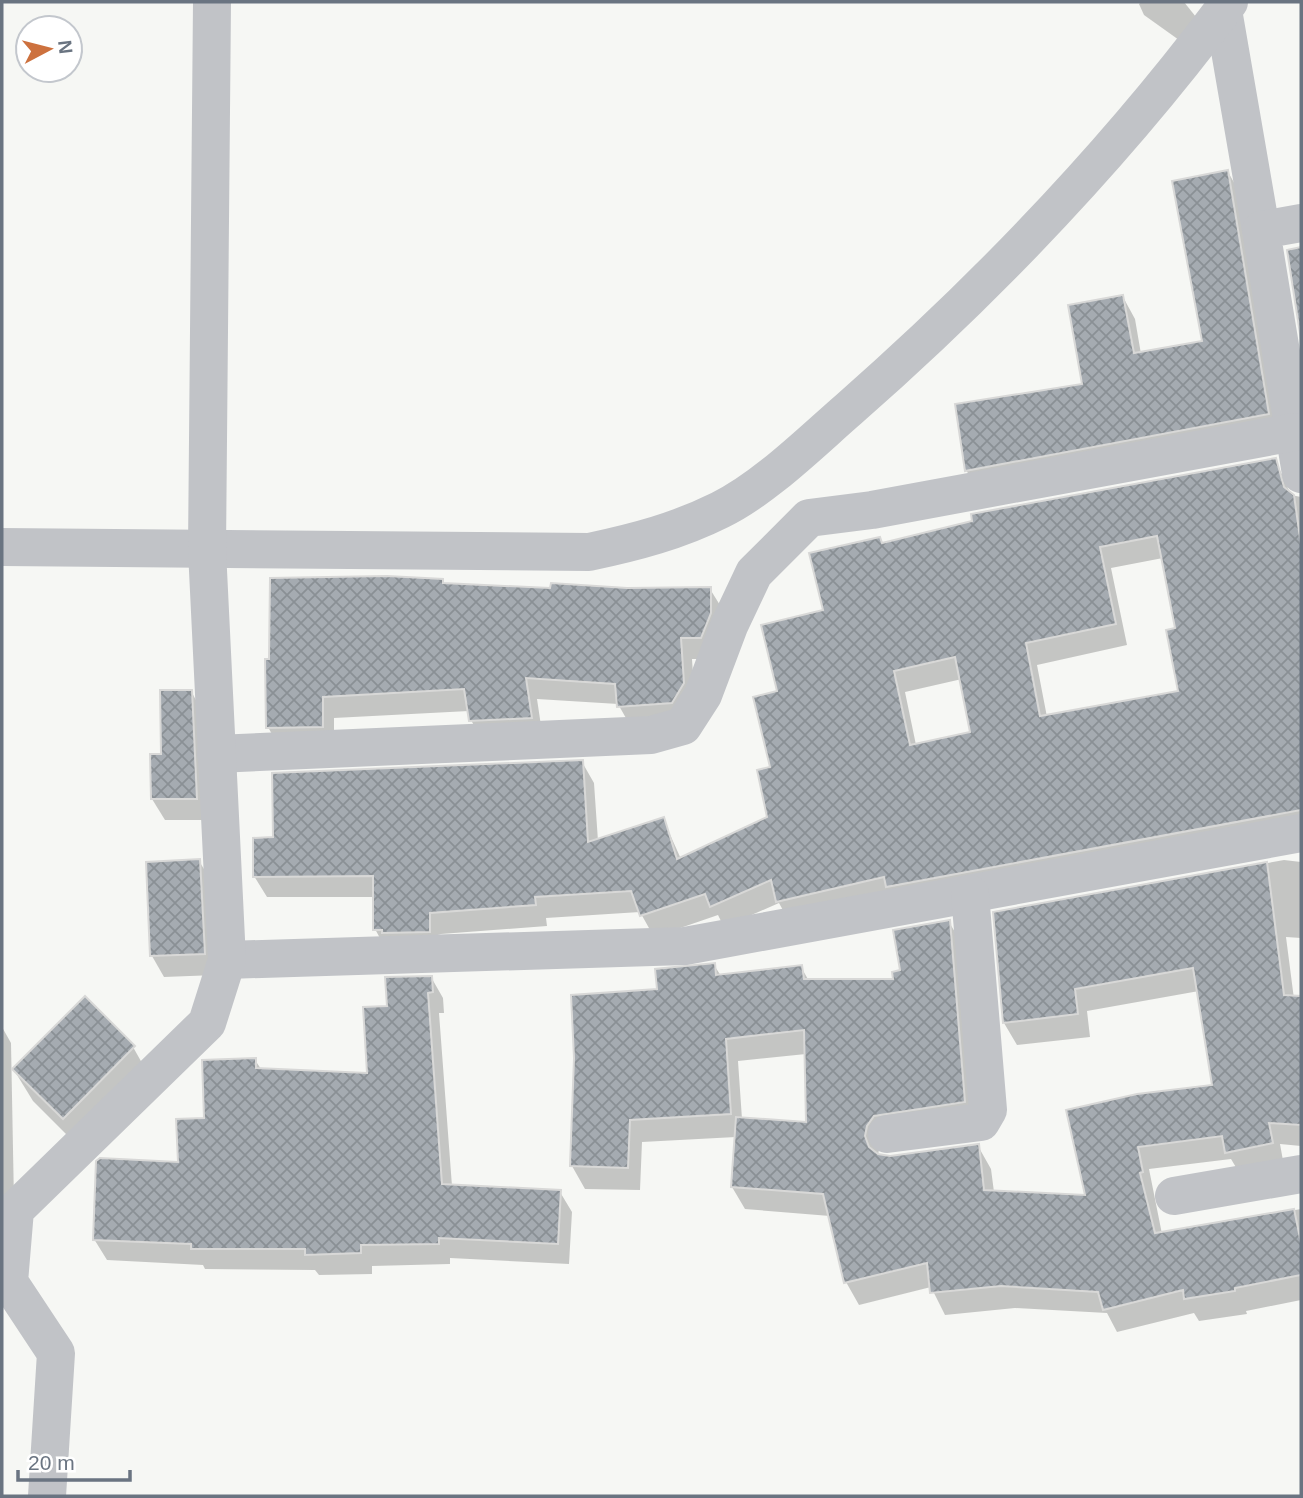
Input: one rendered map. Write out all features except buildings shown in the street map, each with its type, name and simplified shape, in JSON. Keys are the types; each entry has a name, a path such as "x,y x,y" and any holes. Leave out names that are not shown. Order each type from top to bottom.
{"street":[{"path":"47,1496 56,1353 9,1282 15,1210 207,1023 227,960 208,550 212,2"},
{"path":"2,547 589,552 659,537 723,509 786,464 989,281 1089,173 1226,6"},
{"path":"1226,6 1301,474"},
{"path":"1261,230 1301,223"},
{"path":"216,754 651,735 683,726 703,695 754,573 809,518 872,510 1293,432"},
{"path":"227,960 685,946 1301,833"},
{"path":"887,1134 981,1122 988,1110 970,894"},
{"path":"1174,1196 1301,1174"}]}
